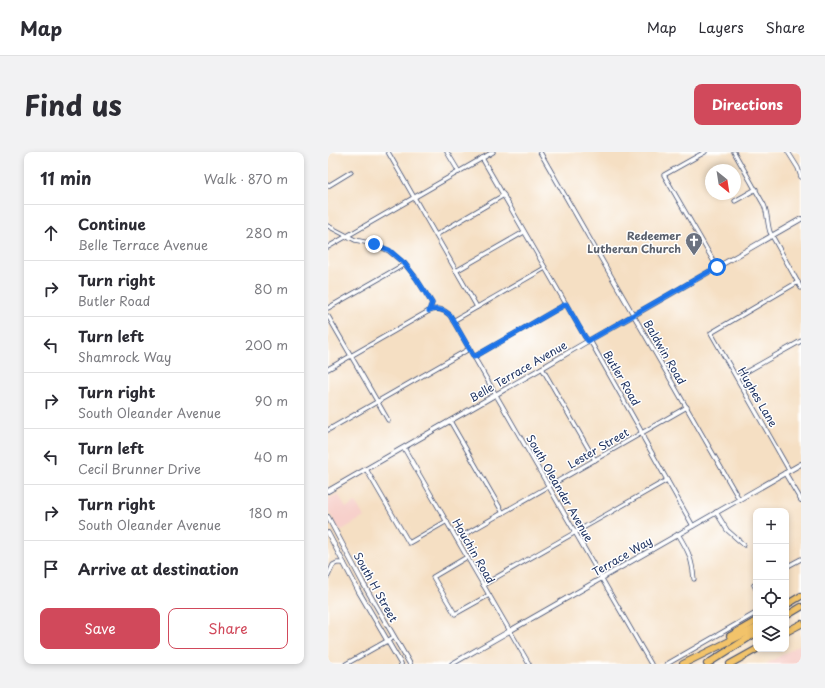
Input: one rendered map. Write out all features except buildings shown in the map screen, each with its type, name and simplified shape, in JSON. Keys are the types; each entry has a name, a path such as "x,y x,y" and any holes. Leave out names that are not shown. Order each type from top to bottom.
{"highway":[{"path":"789,603 801,596"},
{"path":"789,613 801,607"},
{"path":"789,618 801,611"},
{"path":"684,663 753,623"},
{"path":"789,630 801,624"},
{"path":"684,663 753,629"},
{"path":"708,664 753,635"},
{"path":"708,664 753,639"},
{"path":"730,664 753,651"}],"street":[{"path":"388,152 477,307"},
{"path":"447,152 459,172"},
{"path":"328,247 493,152"},
{"name":"Baldwin Road","path":"540,152 739,499"},
{"path":"705,152 664,176 717,267"},
{"path":"734,152 756,189 766,210 768,226 772,236 801,288"},
{"path":"788,152 798,168 801,177"},
{"name":"Butler Road","path":"482,158 585,337 592,344 693,526"},
{"path":"328,186 351,172"},
{"path":"735,201 756,189"},
{"path":"436,234 504,195"},
{"name":"Belle Terrace Avenue","path":"328,491 801,219"},
{"path":"328,226 355,240 374,244 389,250 405,264 416,278 432,303 429,311"},
{"path":"456,271 524,232"},
{"path":"328,308 405,264"},
{"path":"328,369 429,311 435,309 443,310 450,315 453,321 545,268"},
{"name":"Hughes Lane","path":"798,282 711,333 737,378 801,500"},
{"path":"474,357 566,304"},
{"path":"328,316 388,420"},
{"name":"South Oleander Avenue","path":"453,321 651,664"},
{"path":"737,378 801,341"},
{"path":"328,430 470,349"},
{"path":"542,368 595,460"},
{"name":"Lester Street","path":"457,539 686,407"},
{"path":"450,421 503,513"},
{"name":"Houchin Road","path":"404,448 528,664"},
{"name":"Terrace Way","path":"452,664 801,464"},
{"path":"366,469 409,543 447,522"},
{"path":"483,585 667,480"},
{"path":"716,512 727,530 744,545"},
{"name":"South H Street","path":"328,517 359,577 410,664"},
{"name":"South H Street","path":"328,532 359,592 401,664"},
{"path":"678,534 689,552 694,579"},
{"path":"467,557 433,577 455,614 489,595"},
{"path":"789,565 801,559"},
{"path":"328,576 333,565 337,563 344,563"},
{"path":"667,664 753,615"},
{"path":"346,664 394,637"}],"shaded area":[{"path":"338,494 346,508 356,503 364,517 340,531 328,510 328,499"},
{"path":"801,644 801,664 766,664 789,652"}],"place":[{"name":"Redeemer Lutheran Church","path":"694,256"}],"route":[{"path":"374,244 389,250 405,264 432,303 429,311 439,309 450,315 474,357 566,304 588,341 717,267"}]}
